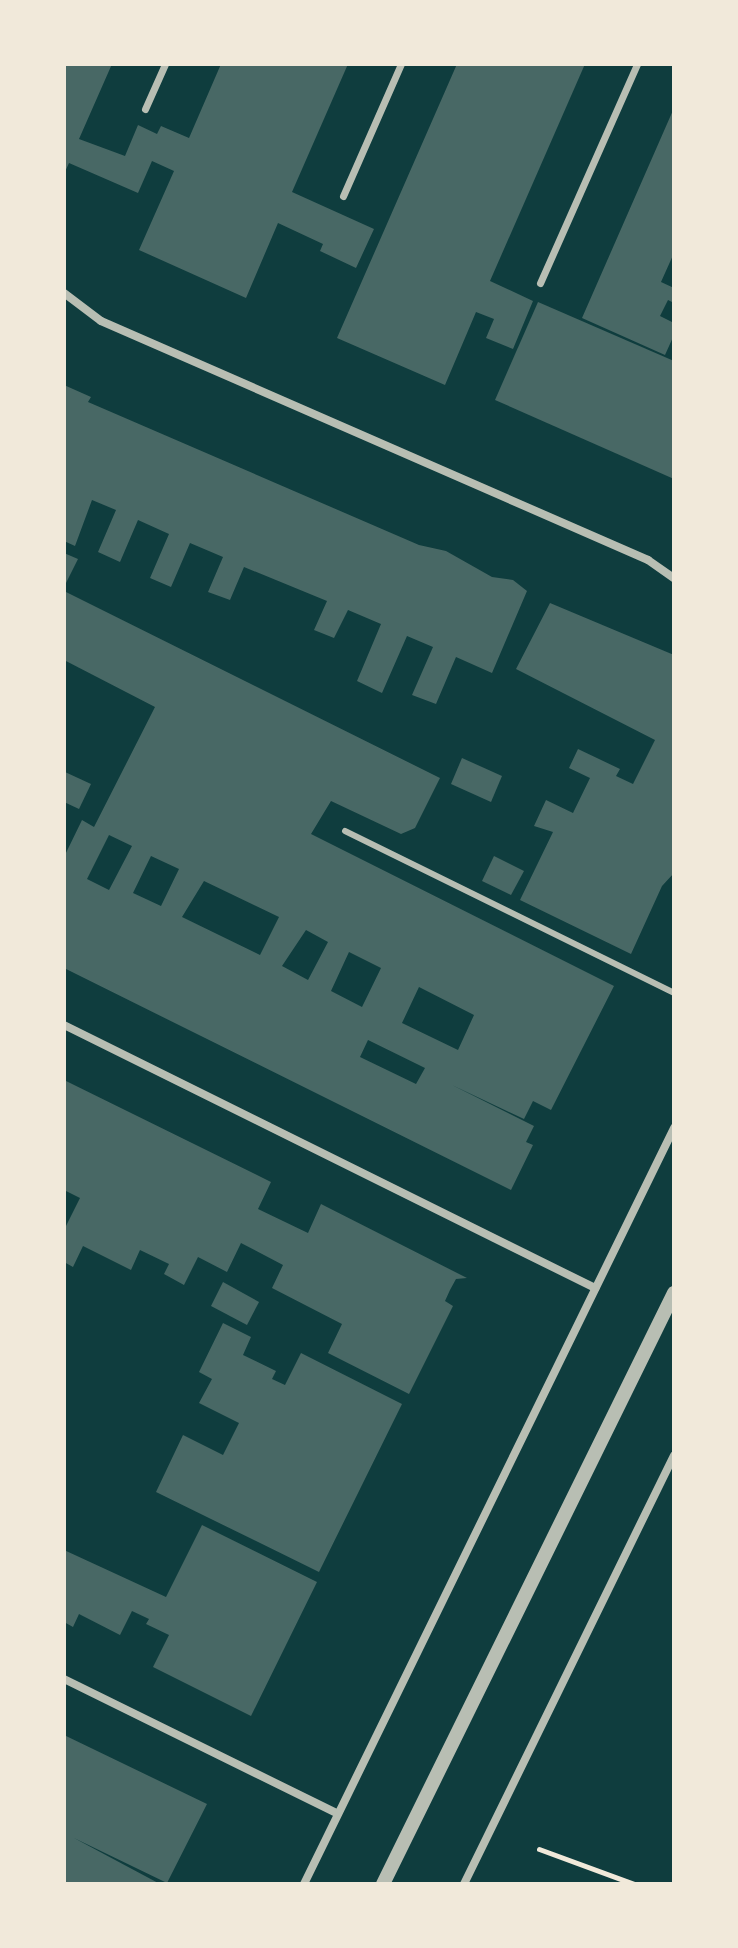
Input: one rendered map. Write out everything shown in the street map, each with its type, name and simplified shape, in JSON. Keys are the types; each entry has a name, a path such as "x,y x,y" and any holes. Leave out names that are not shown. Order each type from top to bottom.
{"street":[{"path":"145,109 165,64"},
{"path":"343,196 401,64"},
{"path":"540,283 637,64"},
{"path":"64,293 101,321 648,560 674,578"},
{"path":"64,1025 595,1288"},
{"path":"304,1884 674,1128"},
{"path":"383,1884 674,1293"},
{"path":"464,1884 674,1456"},
{"path":"64,1679 338,1814"}],"lane":[{"path":"345,831 674,993"}],"path":[{"path":"539,1849 634,1884"}],"building":[{"path":"64,64 112,64 79,139 125,156 138,125 157,134 161,126 189,138 221,64 348,64 292,192 374,229 356,268 320,251 323,244 278,223 246,298 139,250 174,171 152,161 138,193 69,163 64,174"},
{"path":"457,64 585,64 490,281 533,301 513,349 486,338 494,319 476,312 445,385 337,338"},
{"path":"674,108 674,253 661,282 674,288 674,303 668,300 660,316 674,323 674,335 665,355 582,318"},
{"path":"538,302 674,361 674,479 495,400"},
{"path":"64,385 91,397 88,402 419,545 446,551 492,577 513,580 527,591 492,673 456,657 436,704 412,695 433,647 407,636 382,693 357,681 381,624 348,610 334,638 314,630 327,601 244,567 230,600 208,592 223,557 190,543 171,587 150,578 169,534 138,520 120,562 98,552 116,510 92,500 75,546 64,541"},
{"path":"64,553 78,559 64,587"},
{"path":"64,591 440,778 415,828 401,834 331,801 311,834 614,986 551,1110 533,1101 524,1119 452,1085 534,1126 526,1142 533,1145 511,1190 64,968 64,857 82,820 94,827 155,707 64,660","holes":["109,835 132,846 109,890 87,879","151,856 179,869 161,906 133,893","204,881 279,917 260,955 182,917","306,930 328,942 308,980 282,966","349,952 381,968 362,1007 331,991","419,987 474,1015 458,1050 402,1023","368,1040 425,1068 416,1084 360,1057"]},
{"path":"550,603 674,655 674,873 662,886 631,954 520,900 553,832 534,826 546,800 573,813 590,778 569,768 578,749 620,769 616,776 633,784 655,740 516,669"},
{"path":"462,758 502,776 491,802 451,784"},
{"path":"65,772 91,784 79,809 64,802"},
{"path":"494,856 524,871 511,895 482,881"},
{"path":"64,1080 271,1182 258,1209 308,1233 321,1204 467,1278 456,1279 450,1290 445,1301 453,1306 409,1394 328,1353 342,1324 272,1288 283,1265 241,1243 227,1272 198,1257 184,1285 164,1274 169,1264 140,1250 131,1270 83,1246 73,1267 64,1262 64,1230 80,1198 64,1190"},
{"path":"223,1282 259,1302 247,1325 211,1306"},
{"path":"223,1323 251,1337 243,1355 276,1371 272,1379 285,1385 301,1353 402,1404 319,1572 156,1492 183,1435 223,1455 239,1423 199,1403 212,1379 199,1372"},
{"path":"202,1525 317,1582 251,1716 153,1667 169,1635 146,1624 149,1619 132,1611 120,1635 79,1614 73,1627 64,1622 64,1550 166,1597"},
{"path":"64,1735 207,1804 167,1883 74,1838 160,1884 64,1884"}]}
